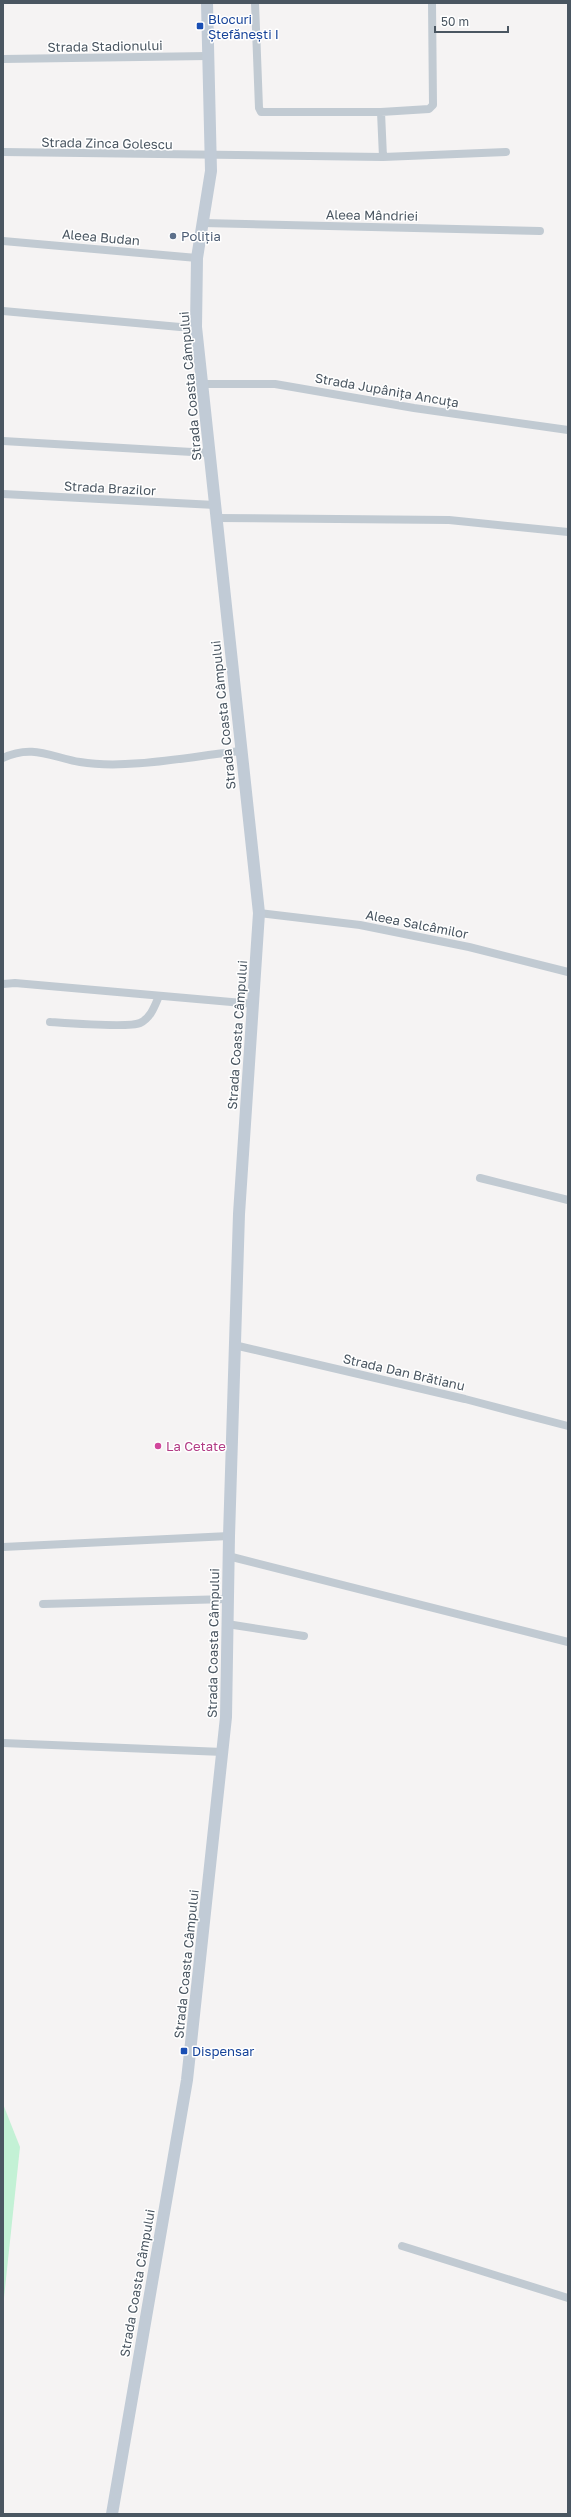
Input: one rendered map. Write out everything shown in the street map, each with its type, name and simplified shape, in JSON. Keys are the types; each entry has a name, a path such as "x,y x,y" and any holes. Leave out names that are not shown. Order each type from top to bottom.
{"street":[{"name":"Strada Coasta Câmpului","path":"112,2514 187,2080 223,1752 226,1717 228,1556 240,1188 254,1004 259,913 196,326 198,258 211,171 207,3"},
{"path":"255,3 259,108 261,112 381,112 429,110 433,105 432,3"},
{"name":"Strada Stadionului","path":"3,59 208,56"},
{"path":"381,112 383,157"},
{"name":"Strada Zinca Golescu","path":"3,152 211,157"},
{"path":"211,157 383,157 506,152"},
{"name":"Aleea Mândriei","path":"203,223 540,231"},
{"name":"Aleea Budan","path":"3,241 198,258"},
{"path":"3,311 180,327 196,326"},
{"name":"Strada Jupânița Ancuța","path":"202,384 275,384 414,408 568,430"},
{"path":"3,440 209,454"},
{"name":"Strada Brazilor","path":"3,494 215,505"},
{"path":"216,518 449,520 568,532"},
{"path":"3,758 12,753 30,750 80,762 128,764 241,751"},
{"name":"Aleea Salcâmilor","path":"259,913 360,925 470,947 568,972"},
{"path":"3,984 15,983 254,1004"},
{"path":"50,1022 122,1025 140,1023 151,1013 159,996"},
{"path":"480,1178 568,1200"},
{"name":"Strada Dan Brătianu","path":"234,1346 465,1399 568,1426"},
{"path":"3,1547 229,1536"},
{"name":"Strada Coasta Câmpului","path":"228,1556 568,1642"},
{"path":"43,1604 228,1600"},
{"path":"227,1624 304,1636"},
{"path":"3,1743 223,1752"},
{"path":"402,2246 568,2298"}],"green space":[{"path":"3,2104 20,2147 3,2307"}],"place":[{"name":"Blocuri Ștefănești I","path":"200,26"},
{"name":"Poliția","path":"173,236"},
{"name":"La Cetate","path":"158,1446"},
{"name":"Dispensar","path":"184,2051"}]}
